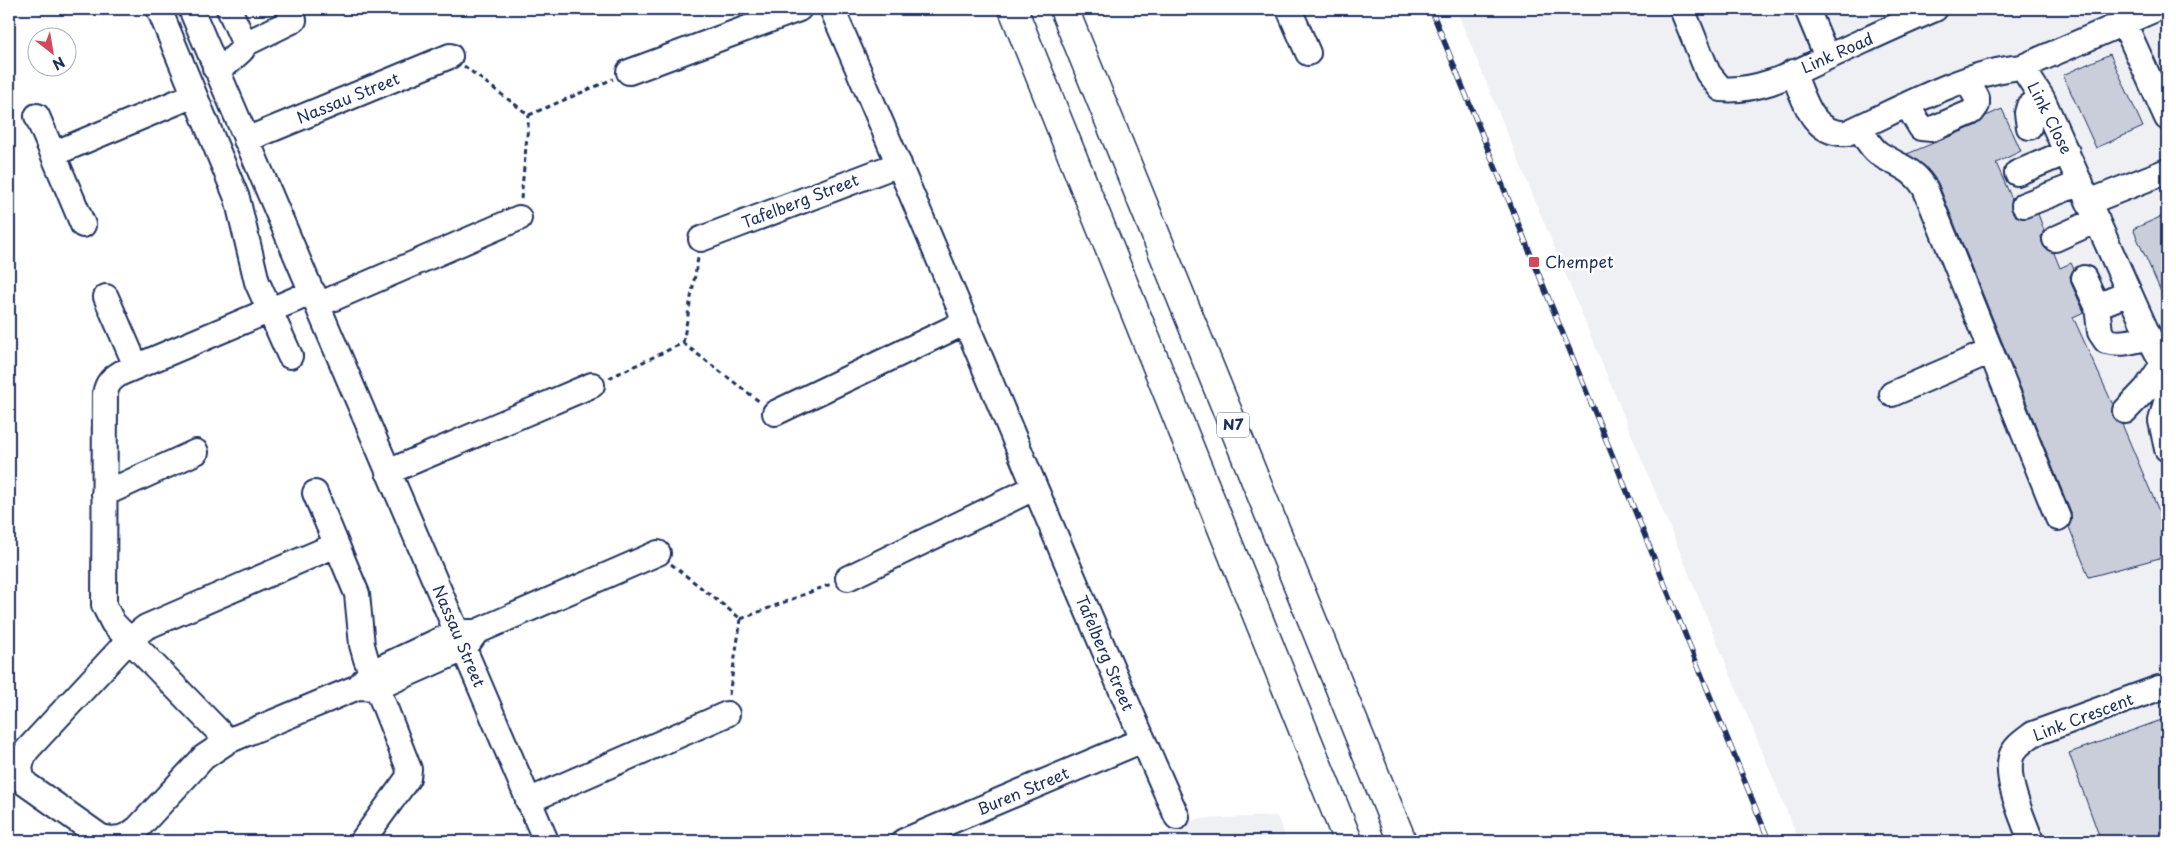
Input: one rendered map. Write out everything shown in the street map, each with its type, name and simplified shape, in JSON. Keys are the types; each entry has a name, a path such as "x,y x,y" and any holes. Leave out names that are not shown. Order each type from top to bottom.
{"highway":[{"path":"1013,9 1348,841"},
{"name":"N7","path":"1064,9 1402,841"}],"street":[{"path":"159,9 237,198 257,282 290,356"},
{"name":"Nassau Street","path":"190,9 316,299 388,472 466,637 528,801 546,841"},
{"path":"229,9 243,45"},
{"path":"630,72 799,9"},
{"name":"Tafelberg Street","path":"832,9 966,322 1034,488 1177,817"},
{"path":"1289,9 1308,53"},
{"name":"Link Road","path":"1682,9 1708,73 1722,89 1738,91 1766,83 1793,72 1935,9"},
{"path":"1807,9 1827,57"},
{"path":"2022,67 2156,9"},
{"path":"215,68 236,56 243,45 294,20"},
{"path":"2124,23 2167,118"},
{"name":"Nassau Street","path":"246,140 450,56"},
{"name":"Link Close","path":"1793,72 1816,123 1828,131 1838,134 1847,133 1907,105 1996,70 2022,67 2042,98 2149,337 2165,366"},
{"path":"1907,105 1921,128 1932,129 1972,112 1977,105 1978,98 1967,81"},
{"path":"1936,93 1950,121"},
{"path":"53,154 194,95"},
{"path":"2030,127 2027,113 2029,106 2042,98"},
{"path":"37,116 83,225"},
{"path":"1859,128 1876,152 1905,167 1919,178 1925,188 2058,518"},
{"path":"2017,173 2067,152"},
{"name":"Tafelberg Street","path":"701,239 899,164"},
{"path":"2024,205 2089,202 2167,170"},
{"path":"2055,239 2089,202"},
{"path":"228,741 113,623 104,605 105,394 107,385 121,373 136,366 269,310 316,299 519,218"},
{"path":"2084,278 2097,306 2100,332 2106,342 2126,344 2149,337"},
{"path":"2097,306 2129,293"},
{"path":"106,297 136,366"},
{"path":"775,413 966,322"},
{"path":"1892,394 1991,351"},
{"path":"2125,411 2165,366"},
{"path":"388,472 592,385"},
{"path":"2167,398 2161,421 2167,449"},
{"path":"104,494 196,452"},
{"path":"848,578 1034,488"},
{"path":"315,493 358,594 362,645 368,683 409,769 408,778 362,841"},
{"path":"336,545 146,627 129,640 27,750 22,758 20,771 26,784 101,836 122,840 138,828 204,757 228,741 368,683 466,637"},
{"name":"Nassau Street","path":"466,637 658,553"},
{"name":"Link Crescent","path":"2031,841 2011,782 2012,756 2022,742 2033,734 2159,688"},
{"path":"528,801 727,714"},
{"name":"Buren Street","path":"904,841 1143,740"}],"path":[{"path":"450,56 529,115"},
{"path":"529,115 630,72"},
{"path":"519,218 529,115"},
{"path":"683,343 701,239"},
{"path":"592,385 683,343"},
{"path":"683,343 775,413"},
{"path":"658,553 741,620"},
{"path":"741,620 848,578"},
{"path":"727,714 741,620"}],"shaded area":[{"path":"1456,9 2167,9 2167,841 1799,841"},
{"path":"1277,816 1287,841 1144,841 1197,819"}],"building":[{"path":"2110,54 2143,127 2096,148 2063,75"},
{"path":"2002,109 2021,151 1996,163 2012,199 2011,209 2015,215 2021,218 2038,214 2044,230 2041,237 2043,245 2047,250 2054,253 2060,268 2071,263 2074,269 2070,276 2071,283 2084,312 2073,317 2113,405 2112,415 2116,421 2122,424 2167,530 2167,556 2089,577 2069,527 2071,513 1938,183 1925,166 1907,154 1977,125 1986,116"},
{"path":"2167,214 2167,305 2133,229"},
{"path":"2167,718 2167,841 2101,841 2069,753"}],"railway":[{"path":"1431,9 1769,841"}],"place":[{"name":"Chempet","path":"1534,262"}]}
